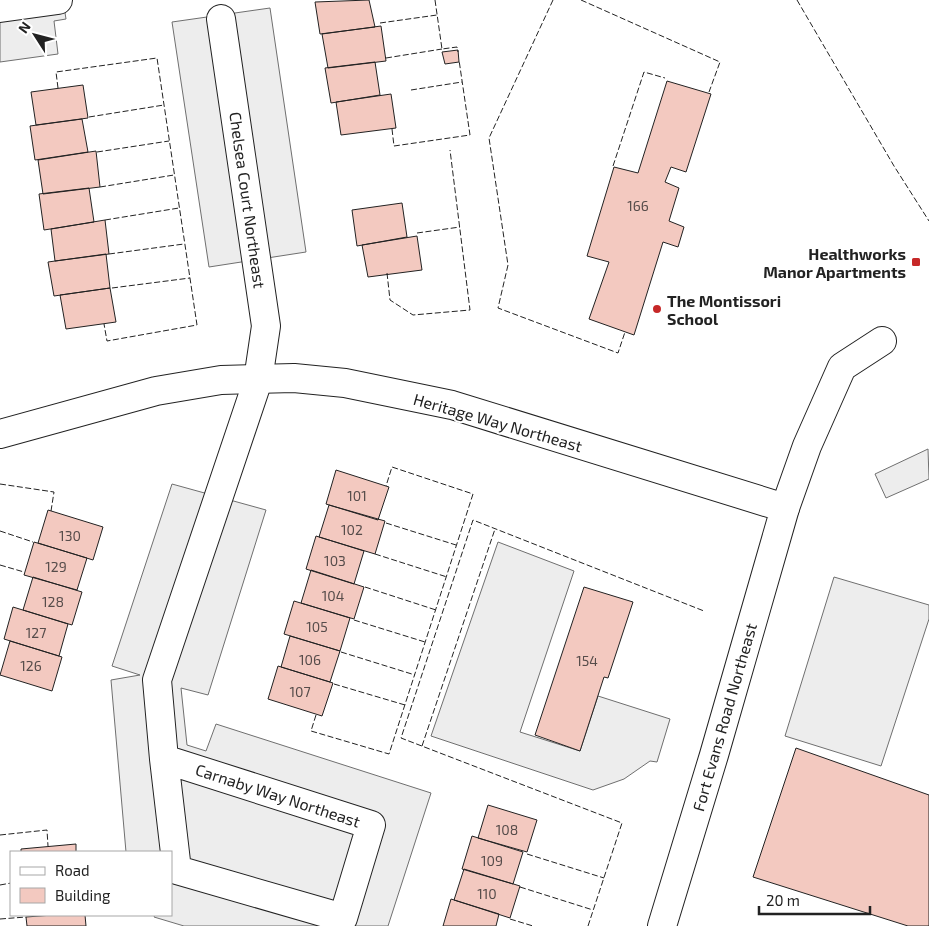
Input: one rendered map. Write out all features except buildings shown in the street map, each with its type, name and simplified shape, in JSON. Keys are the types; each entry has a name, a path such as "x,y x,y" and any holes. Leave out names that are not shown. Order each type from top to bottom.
{"street":[{"path":"0,8 58,0"},
{"name":"Chelsea Court Northeast","path":"221,19 266,326 258,380"},
{"name":"Fort Evans Road Northeast","path":"662,926 714,755 785,508 807,446 842,368 882,341"},
{"name":"Heritage Way Northeast","path":"0,434 156,390 221,380 294,378 345,383 452,405 785,508"},
{"name":"Carnaby Way Northeast","path":"164,759 371,825 343,918 177,870 164,759 157,680 258,380"}],"shaded area":[{"path":"0,0 63,0 66,19 54,21 58,54 0,62"},
{"path":"270,8 306,252 209,267 172,22"},
{"path":"928,449 929,479 886,498 875,474"},
{"path":"172,484 266,510 208,695 181,688 187,745 206,751 216,724 431,793 388,926 184,926 154,917 172,916 172,851 126,851 111,680 140,675 112,666"},
{"path":"498,542 574,571 520,732 580,751 598,696 670,719 657,762 650,761 624,779 593,790 431,736"},
{"path":"834,577 929,605 929,619 881,766 785,736"}],"fence":[{"path":"435,0 442,49 457,47 458,52"},
{"path":"553,0 489,138 508,265 498,308 618,353 625,332"},
{"path":"581,0 720,62 709,92"},
{"path":"797,0 894,166 929,221"},
{"path":"380,23 437,15"},
{"path":"386,58 442,49"},
{"path":"58,88 56,72 157,58 197,325 107,341 104,324"},
{"path":"392,129 394,146 470,135 459,60"},
{"path":"613,166 644,72 665,78"},
{"path":"411,90 462,82"},
{"path":"89,117 164,105"},
{"path":"97,152 169,141"},
{"path":"387,273 390,300 413,315 470,310 450,150"},
{"path":"100,187 174,175"},
{"path":"105,220 179,208"},
{"path":"417,233 460,227"},
{"path":"109,254 184,244"},
{"path":"112,288 190,278"},
{"path":"316,715 311,731 389,754 473,494 392,467 386,486"},
{"path":"0,484 54,492 51,511"},
{"path":"588,926 622,823 401,738 473,520 704,611"},
{"path":"386,523 456,545"},
{"path":"422,746 495,529"},
{"path":"0,531 33,542"},
{"path":"375,554 447,577"},
{"path":"0,565 24,572"},
{"path":"365,587 436,610"},
{"path":"354,620 425,642"},
{"path":"341,652 415,675"},
{"path":"334,684 405,705"},
{"path":"0,835 47,830 48,846"},
{"path":"527,854 604,878"},
{"path":"0,885 10,883"},
{"path":"520,887 593,910"},
{"path":"0,919 26,917"},
{"path":"510,919 533,926"}],"place":[{"name":"Healthworks Manor Apartments","path":"916,262"},
{"name":"The Montissori School","path":"657,309"}]}
